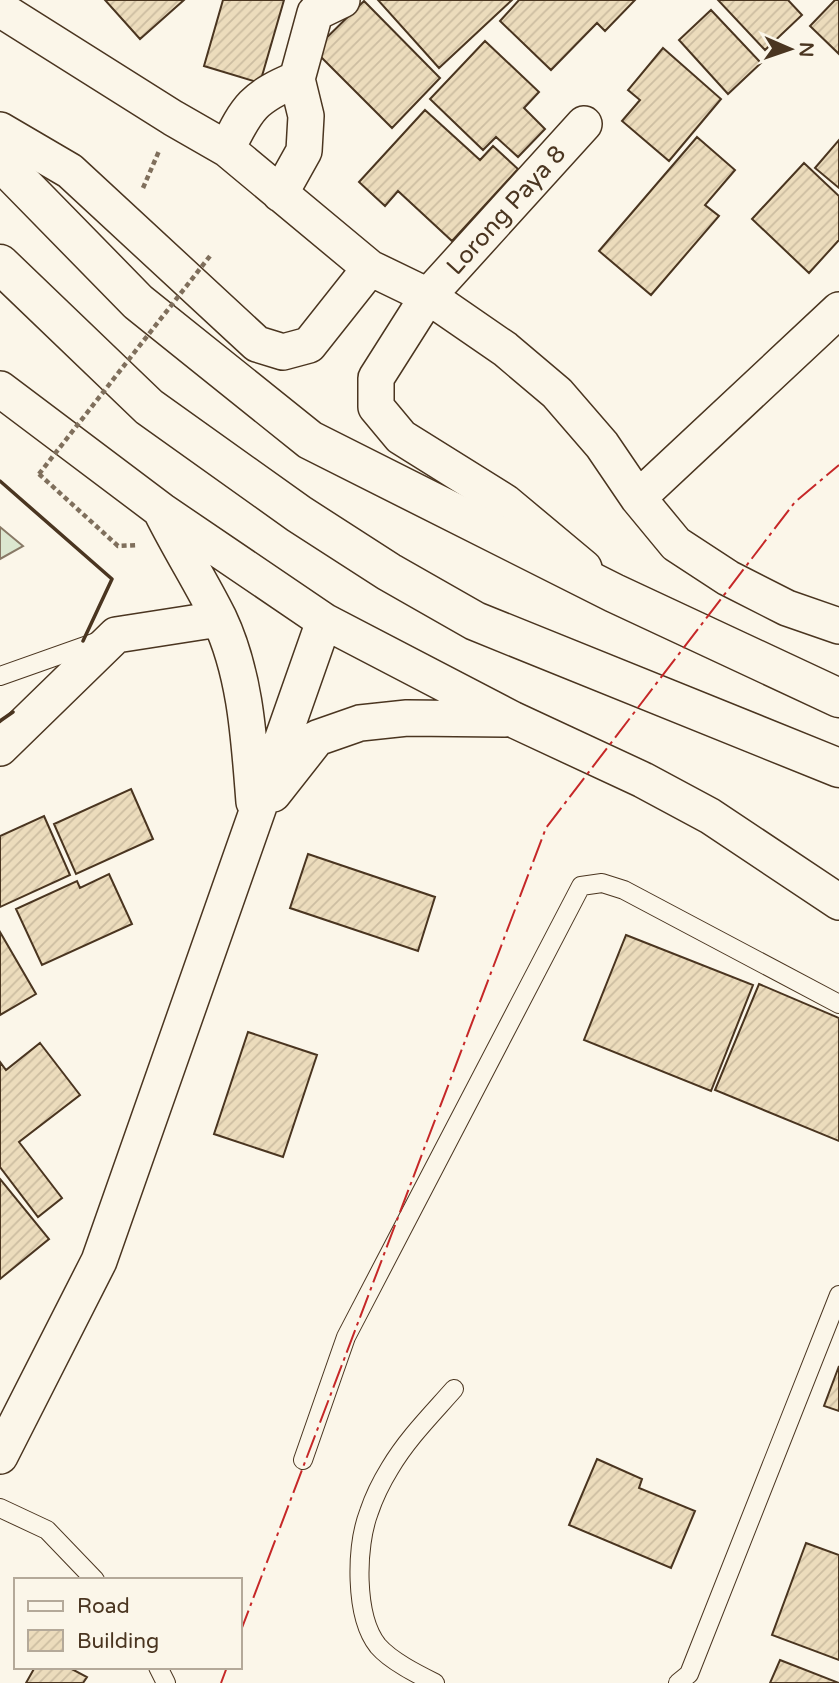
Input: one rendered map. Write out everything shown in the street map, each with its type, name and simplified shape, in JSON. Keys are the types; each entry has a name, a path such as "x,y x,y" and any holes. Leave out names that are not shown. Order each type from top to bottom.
{"highway":[{"path":"0,162 138,302 310,440 614,593 839,698"},
{"path":"0,264 149,407 299,514 389,572 475,621 839,768"}],"street":[{"path":"280,194 304,151 306,116 297,79 315,13 342,0"},
{"path":"13,8 173,118 227,149 370,268 428,296 505,349 557,393 602,445 638,498 676,544 718,571 787,608 839,626"},
{"path":"227,149 243,116 267,92 297,79"},
{"name":"Lorong Paya 8","path":"584,124 428,296 376,377 376,407 401,438 505,502 614,593"},
{"path":"0,131 70,171 257,344 283,352 309,345 370,268"},
{"path":"638,498 839,310"},
{"path":"0,389 162,512 324,621 512,719 643,780 710,816 839,902"},
{"path":"162,512 219,619 237,669 248,722 255,816"},
{"path":"0,748 116,635 219,619"},
{"path":"1,1453 99,1261 324,621"},
{"path":"255,816 317,738 360,723 407,718 512,719"}],"lane":[{"path":"0,676 116,635"},
{"path":"303,1460 346,1337 581,886 602,883 624,890 839,1004"},
{"path":"678,1683 689,1674 839,1295"},
{"path":"435,1683 406,1669 378,1646 362,1614 359,1567 368,1513 390,1467 454,1389"},
{"path":"0,1508 47,1530 93,1578"}],"path":[{"path":"139,198 173,118"},
{"path":"118,546 39,474 210,256"}],"green space":[{"path":"0,527 23,546 0,559"}],"building":[{"path":"105,0 184,0 140,39"},
{"path":"223,0 284,0 260,83 204,66"},
{"path":"378,0 512,0 439,68"},
{"path":"519,0 635,0 605,31 597,23 551,70 500,21"},
{"path":"718,0 788,0 802,15 765,50"},
{"path":"835,0 839,0 839,54 810,26"},
{"path":"364,1 440,78 392,128 314,50"},
{"path":"711,10 761,63 728,94 679,40"},
{"path":"485,41 539,92 524,108 545,129 518,157 496,137 483,150 430,99"},
{"path":"663,48 721,99 669,161 622,121 640,100 628,90"},
{"path":"425,110 480,160 493,146 518,169 452,241 398,191 385,206 359,182"},
{"path":"697,137 735,170 705,205 719,216 651,295 599,251"},
{"path":"839,140 839,188 815,168"},
{"path":"804,163 839,196 839,240 809,273 752,219"},
{"path":"131,789 153,839 76,874 54,824"},
{"path":"44,816 70,875 0,907 0,836"},
{"path":"308,854 435,897 418,951 290,908"},
{"path":"109,874 132,924 42,965 16,909 77,881 80,888"},
{"path":"0,932 36,994 0,1015"},
{"path":"626,935 753,985 711,1091 584,1040"},
{"path":"759,984 839,1018 839,1141 715,1090"},
{"path":"248,1032 317,1055 283,1157 214,1134"},
{"path":"40,1043 80,1095 19,1142 62,1198 38,1217 0,1167 0,1062 6,1070"},
{"path":"0,1179 49,1239 0,1279"},
{"path":"839,1366 839,1411 824,1406"},
{"path":"597,1459 642,1479 639,1488 695,1511 671,1568 569,1525"},
{"path":"806,1543 839,1555 839,1660 772,1635"},
{"path":"780,1660 839,1683 770,1683"},
{"path":"34,1669 72,1669 87,1677 83,1683 26,1683"}],"wall":[{"path":"0,481 112,579 83,641"},
{"path":"0,721 13,712"}],"power":[{"path":"242,1628 546,828 795,502 839,465"},
{"path":"221,1683 226,1669"}]}
